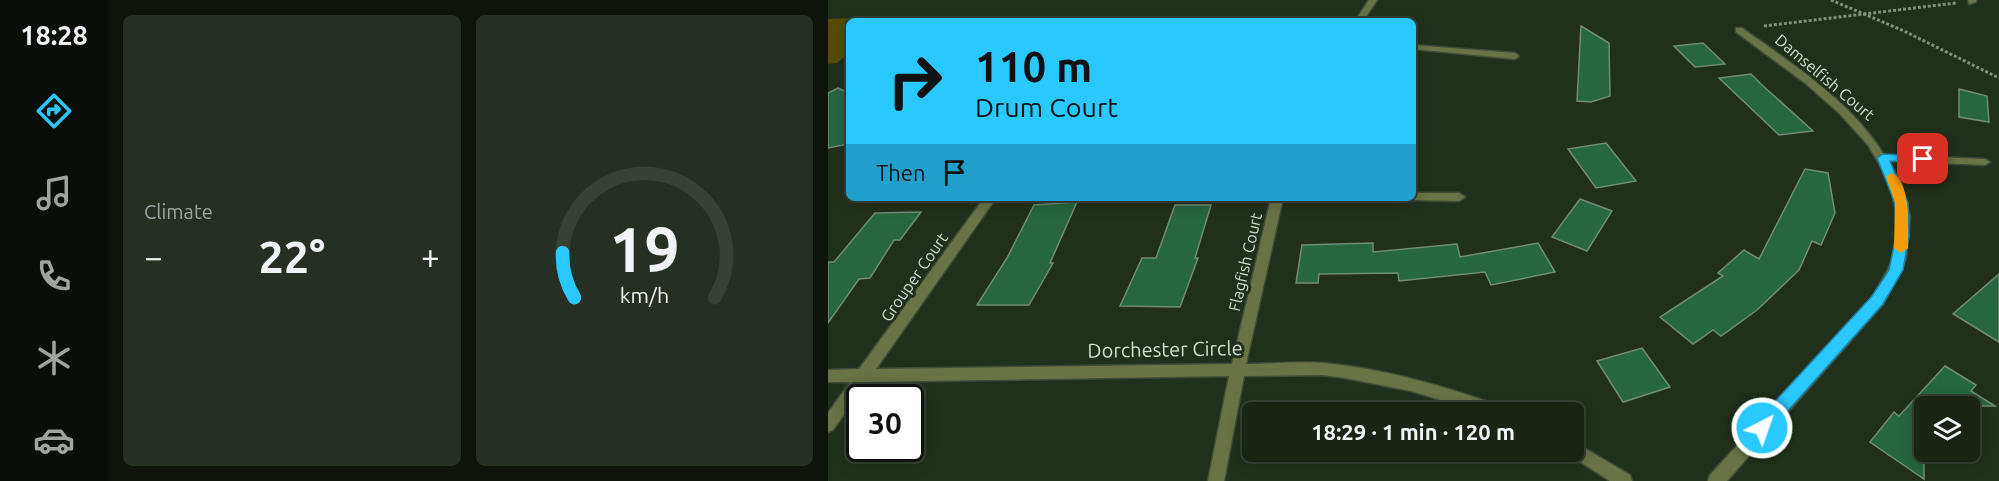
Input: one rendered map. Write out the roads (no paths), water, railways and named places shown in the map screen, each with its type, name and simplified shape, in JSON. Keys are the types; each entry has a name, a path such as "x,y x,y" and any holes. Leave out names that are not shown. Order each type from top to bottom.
{"street":[{"path":"1361,18 1373,0"},
{"name":"Damselfish Court","path":"1716,481 1889,285 1900,252 1902,221 1899,194 1873,141 1853,120 1782,60 1739,30"},
{"path":"1416,47 1515,56"},
{"path":"1883,158 1985,162"},
{"path":"1416,197 1459,197"},
{"name":"Grouper Court","path":"828,425 988,201"},
{"name":"Flagfish Court","path":"1216,481 1238,369 1276,201"},
{"name":"Dorchester Circle","path":"828,376 1322,369 1384,377 1470,402"},
{"path":"1584,455 1624,481"}]}
